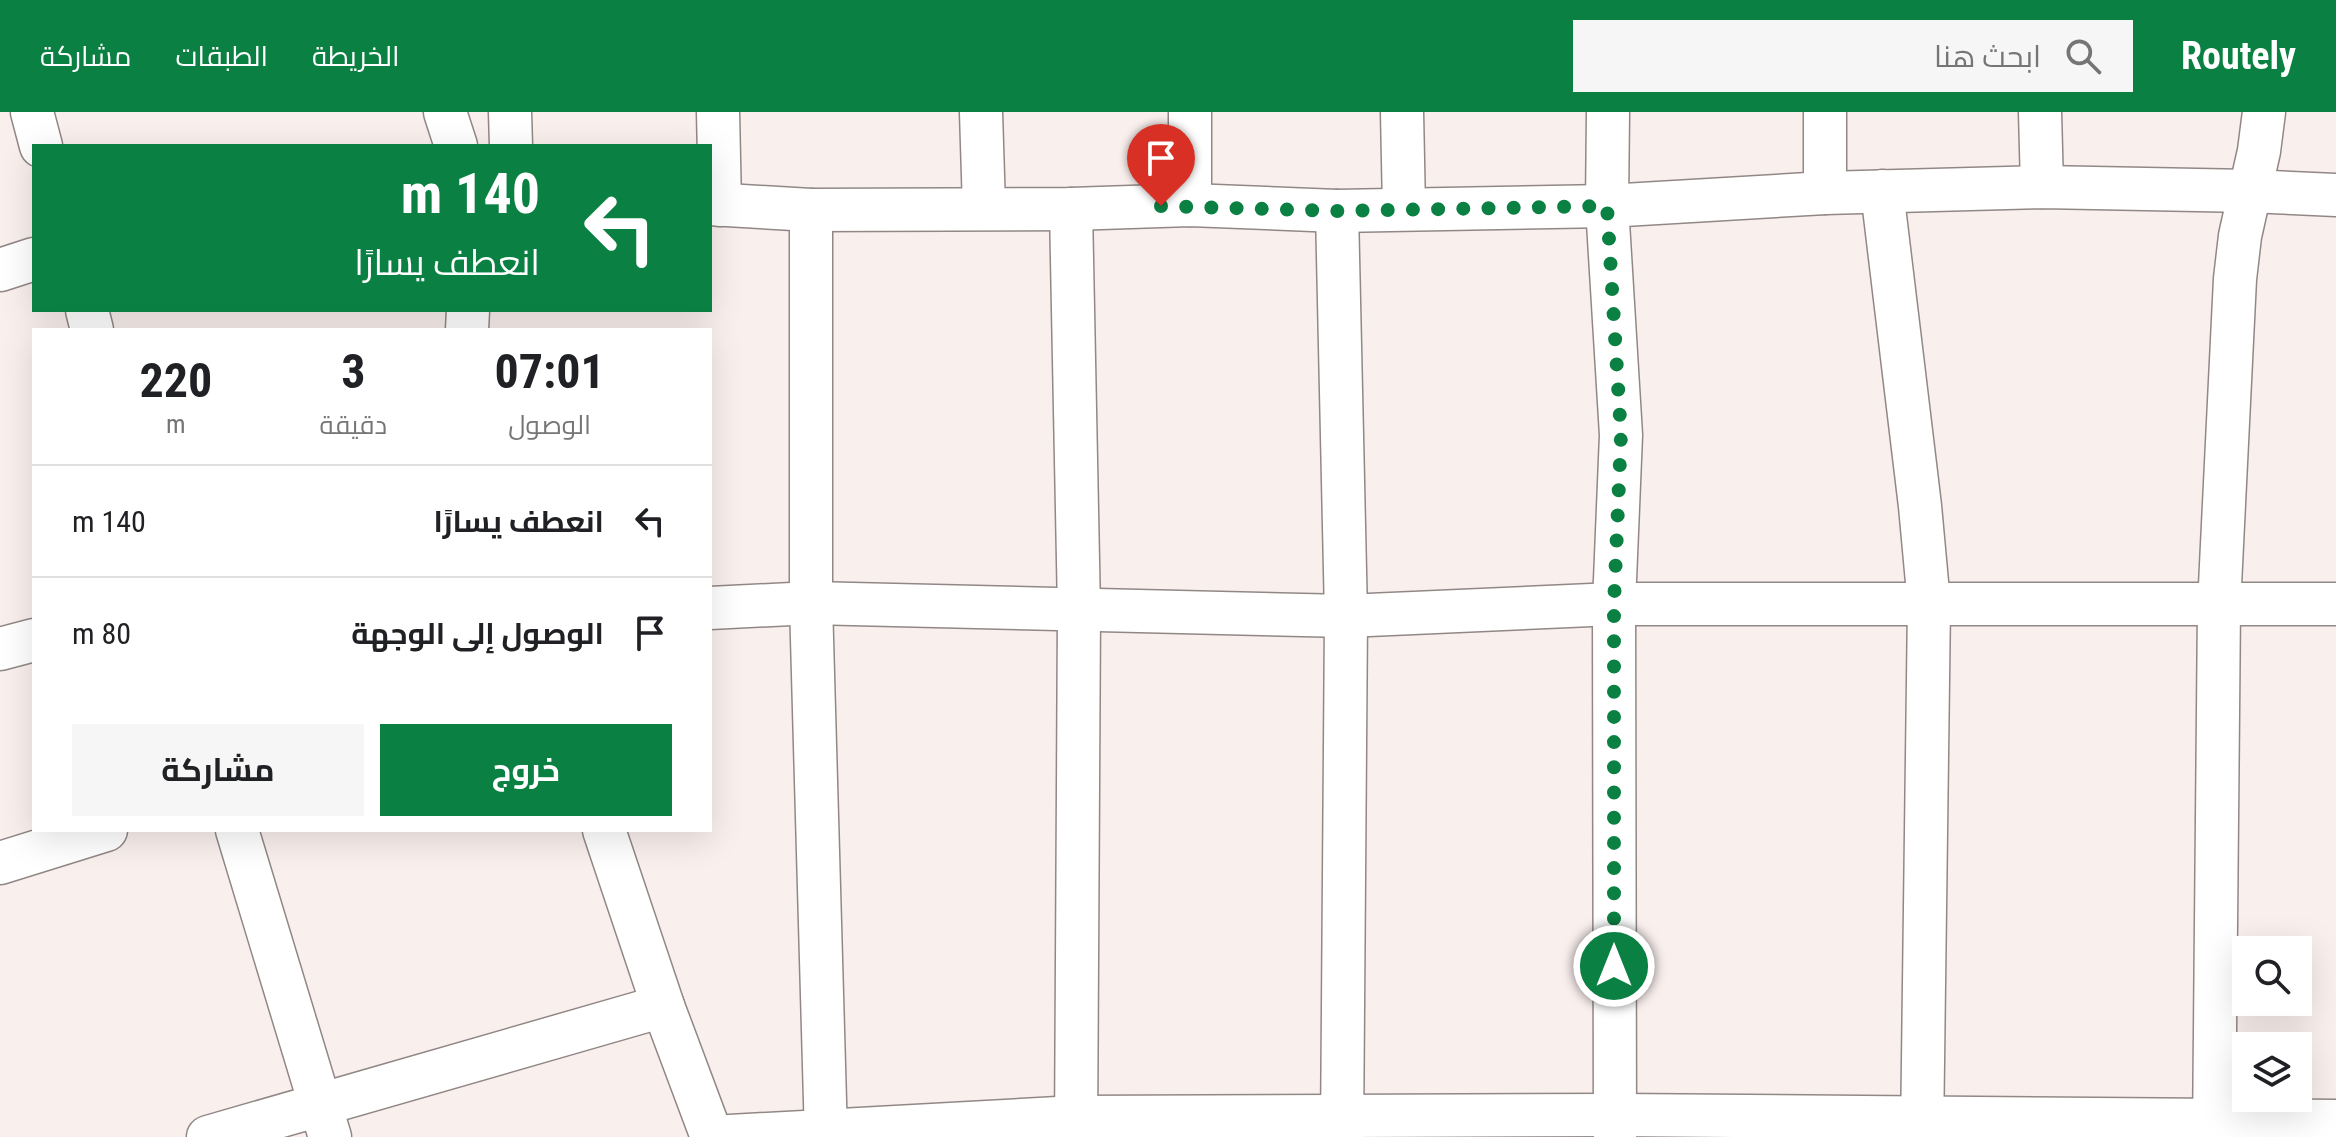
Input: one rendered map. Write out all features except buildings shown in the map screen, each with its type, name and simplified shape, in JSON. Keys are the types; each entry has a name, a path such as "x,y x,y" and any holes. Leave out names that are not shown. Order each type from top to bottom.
{"street":[{"path":"32,112 40,144"},
{"path":"445,112 455,144"},
{"path":"510,112 511,144"},
{"path":"718,112 715,205 811,210 1071,209 1190,205 1337,211 1607,206 1825,193 2042,187 2336,195"},
{"path":"981,112 984,208"},
{"path":"1190,112 1190,205"},
{"path":"1402,112 1404,209"},
{"path":"1608,112 1607,206 1621,435 1614,604 1615,1126"},
{"path":"1825,112 1825,193"},
{"path":"2040,112 2042,187"},
{"path":"2214,1129 2219,606 2235,279 2264,112"},
{"path":"1882,191 1929,604 1922,1128"},
{"path":"1071,209 1079,611 1076,1127"},
{"path":"811,210 811,603 826,1134"},
{"path":"1337,211 1346,616 1342,1127"},
{"path":"0,270 32,260"},
{"path":"712,608 811,603 1346,616 1614,604 2336,604"},
{"path":"0,649 32,641"},
{"path":"0,863 100,832"},
{"path":"238,832 325,1120"},
{"path":"605,832 663,1006 712,1137 1076,1127 2214,1129 2336,1121"},
{"path":"208,1137 325,1120 663,1006"}],"route":[{"path":"1161,206 1337,211 1607,206 1621,435 1614,604 1614,966"}]}
